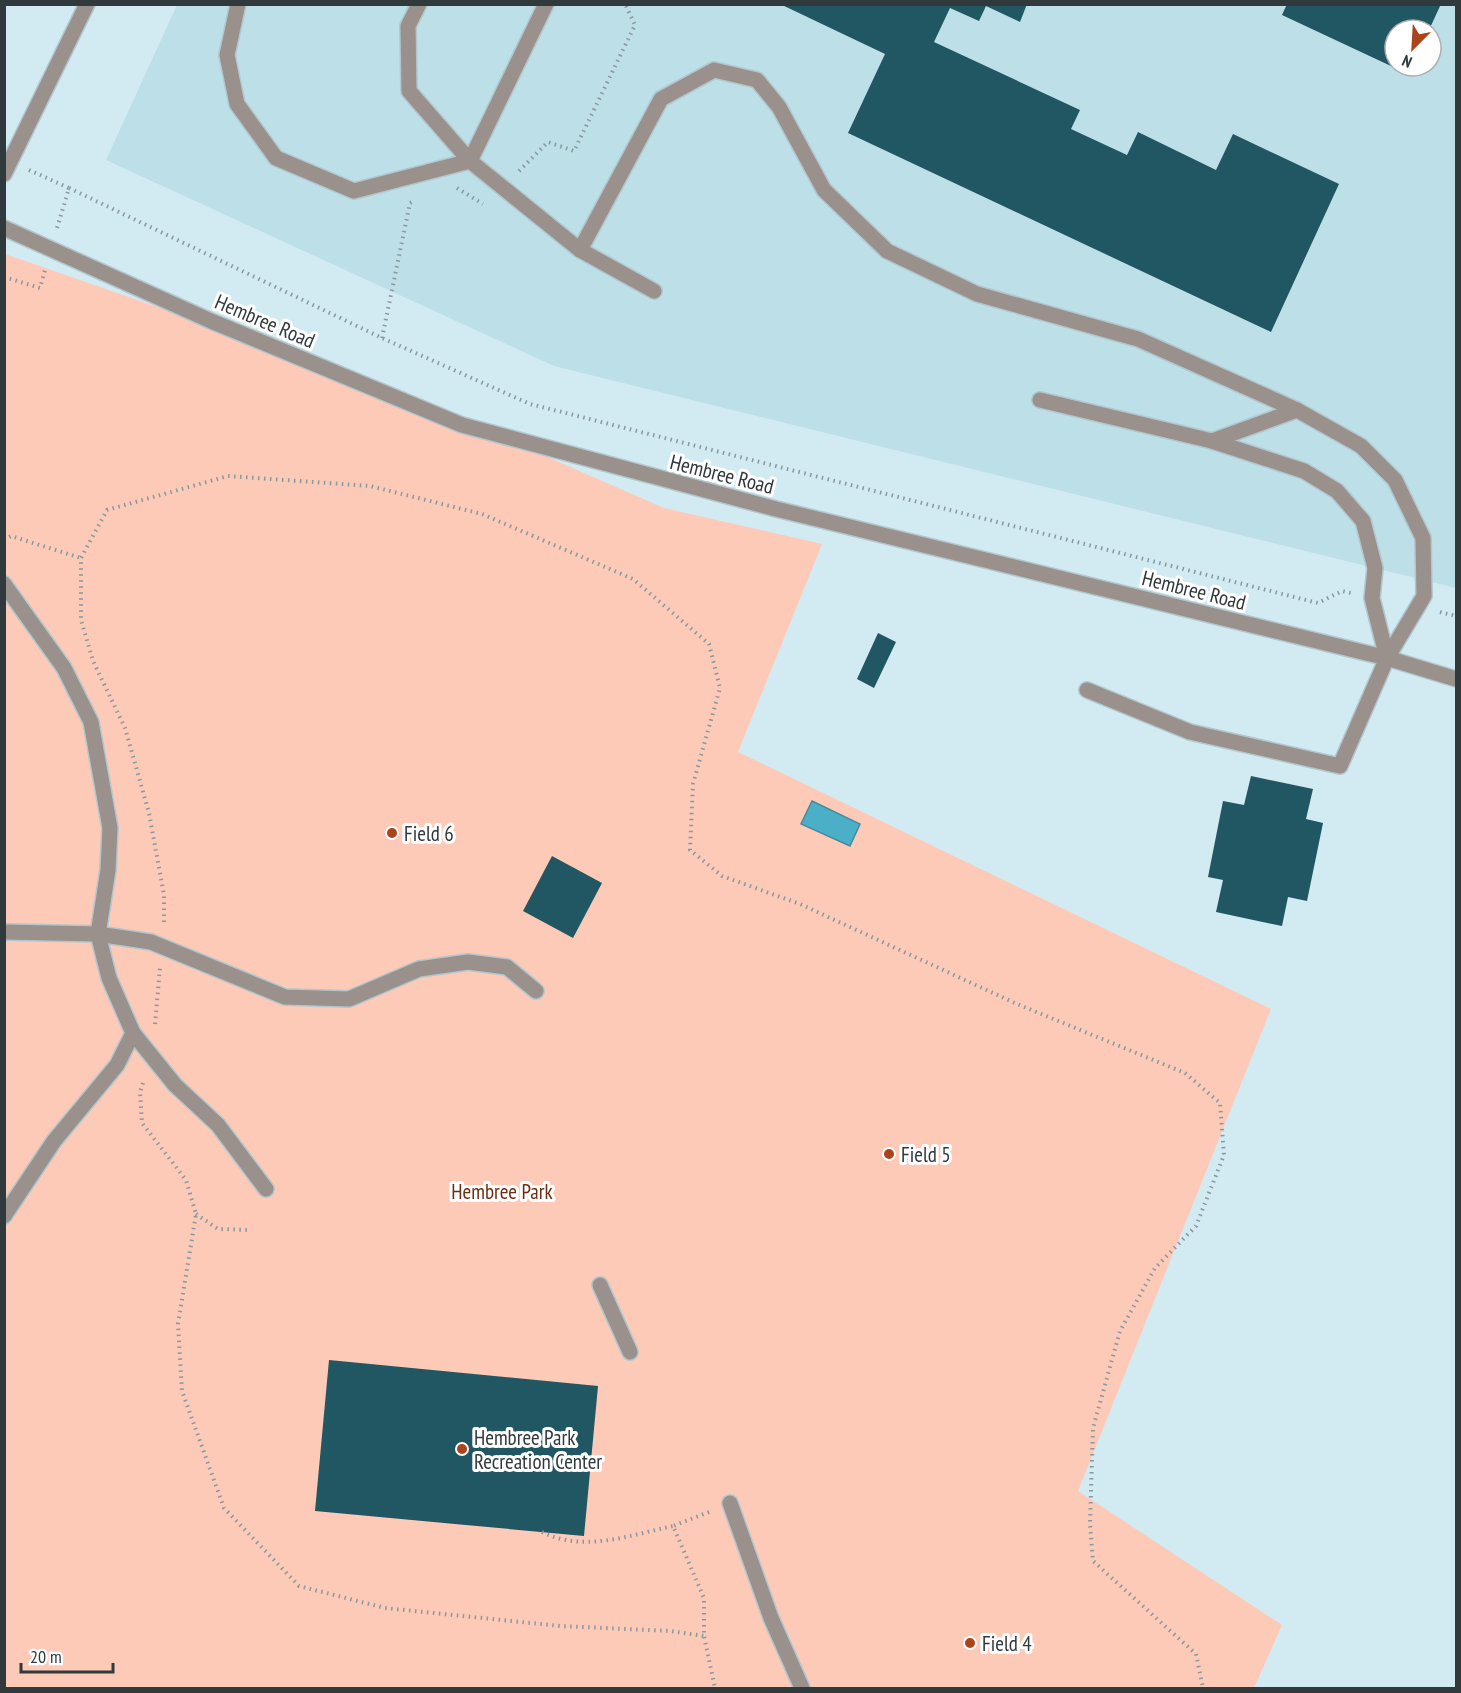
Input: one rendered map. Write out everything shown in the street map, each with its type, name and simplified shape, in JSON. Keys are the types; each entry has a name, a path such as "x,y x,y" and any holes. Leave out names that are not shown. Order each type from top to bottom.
{"street":[{"path":"4,174 87,4"},
{"path":"238,4 228,55 237,104 276,158 354,191 470,161 546,4"},
{"path":"419,4 408,26 409,91 470,161 579,250 654,291"},
{"path":"579,250 661,99 714,70 757,80 779,107 824,190 887,250 977,294 1138,339 1297,411 1361,446 1395,480 1423,538 1425,596 1387,658 1340,766 1190,732 1087,690"},
{"name":"Hembree Road","path":"4,228 211,321 462,425 776,509 1387,658 1456,679"},
{"path":"1040,400 1212,441 1304,471 1337,491 1363,521 1375,568 1372,598 1387,658"},
{"path":"1212,441 1297,411"},
{"path":"4,584 64,668 92,722 110,828 108,870 98,934 109,978 133,1032 175,1085 218,1125 266,1189"},
{"path":"4,932 98,934 151,942 285,997 349,999 419,969 468,962 507,967 536,991"},
{"path":"4,1216 54,1141 117,1065 133,1032"},
{"path":"600,1285 630,1352"},
{"path":"730,1503 771,1618 802,1689"}],"path":[{"path":"69,188 382,338 530,404 1318,603 1342,591 1372,598"},
{"path":"704,1636 670,1631 560,1626 385,1608 299,1586 224,1508 182,1391 178,1324 196,1214 186,1180 142,1123 140,1092 153,1057 157,988 164,947 164,895 149,813 125,728 93,661 81,620 81,558 107,510 228,476 370,486 471,511 633,579 709,644 720,688 693,784 690,850 722,876 800,904 1017,1004 1185,1073 1220,1103 1224,1155 1196,1227 1155,1268 1120,1331 1093,1428 1090,1503 1093,1561 1196,1654 1203,1689"},
{"path":"4,540 11,536 81,558"},
{"path":"1419,608 1456,616"},
{"path":"196,1214 218,1229 250,1230"},
{"path":"542,1532 552,1537 593,1544 673,1526 730,1503"},
{"path":"673,1526 704,1598 704,1636 715,1689"}],"shaded area":[{"path":"177,5 1456,5 1456,588 554,366 106,160"}],"green space":[{"name":"Hembree Park","path":"5,254 390,388 664,508 822,544 738,752 1271,1009 1078,1491 1282,1625 1254,1688 5,1688"}],"water":[{"path":"812,801 860,824 850,846 801,824"}],"building":[{"path":"780,4 1027,4 1020,22 986,6 979,21 950,8 934,42 1080,110 1071,129 1127,155 1138,132 1216,170 1233,134 1339,184 1271,332 848,133 885,54"},
{"path":"1287,4 1441,4 1435,18 1383,18 1383,62 1282,15"},
{"path":"878,633 896,642 874,688 857,679"},
{"path":"1251,776 1313,789 1306,819 1323,823 1307,901 1288,897 1282,926 1216,912 1223,880 1208,877 1223,801 1244,805"},
{"path":"552,856 602,883 573,938 523,911"},
{"path":"329,1360 598,1386 584,1536 315,1511"}],"place":[{"name":"Field 6","path":"392,833"},
{"name":"Field 5","path":"889,1154"},
{"name":"Hembree Park Recreation Center","path":"462,1449"},
{"name":"Field 4","path":"970,1643"}]}
